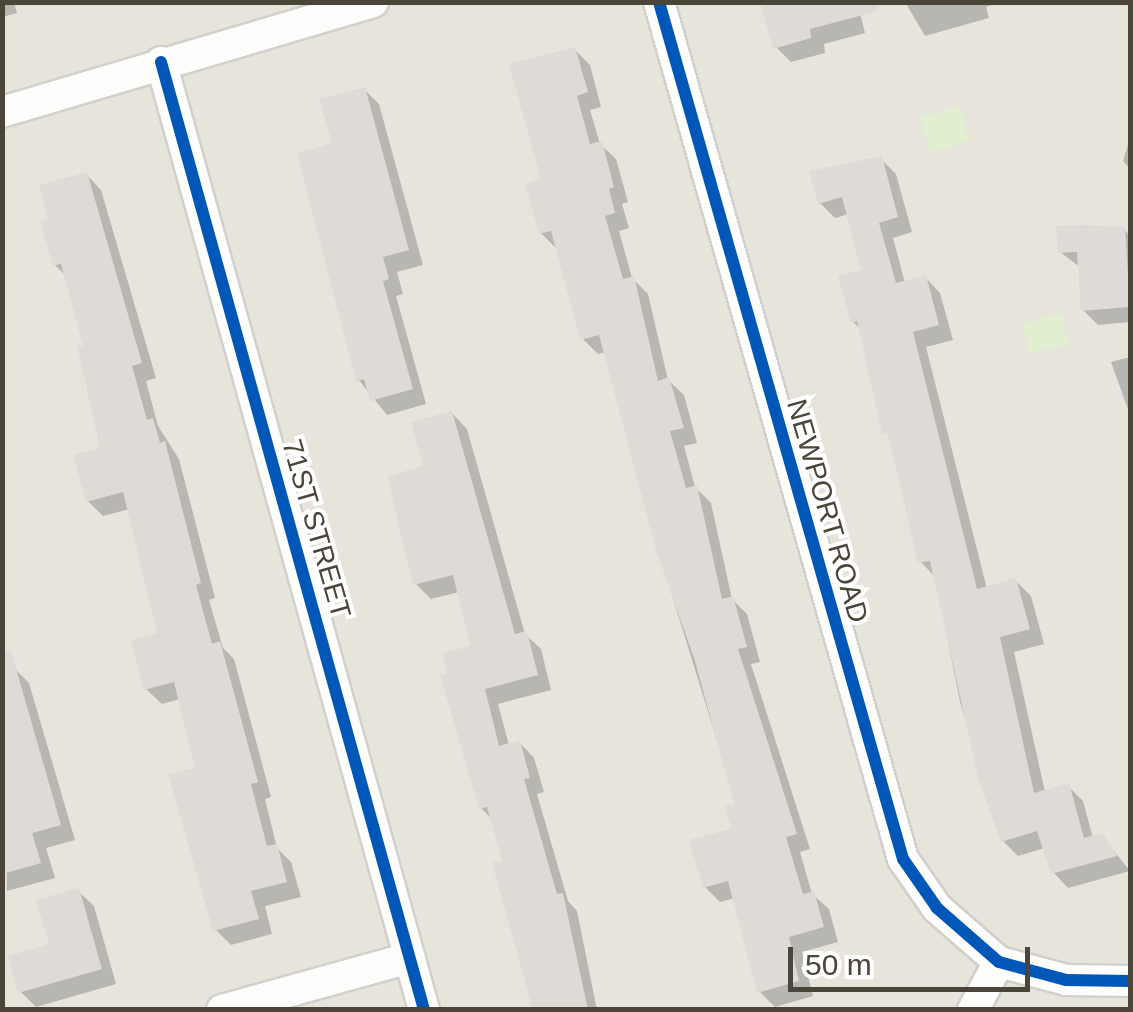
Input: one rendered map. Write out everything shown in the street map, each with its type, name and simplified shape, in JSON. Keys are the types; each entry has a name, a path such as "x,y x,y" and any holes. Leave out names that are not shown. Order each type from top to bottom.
{"street":[{"path":"2,112 160,62 373,2"},
{"name":"NEWPORT ROAD","path":"660,2 891,832 937,908 999,962 1094,983 1130,982"},
{"name":"71ST STREET","path":"160,62 424,1010"},
{"path":"222,1010 410,958"},
{"path":"973,1010 999,962"}],"shaded area":[{"path":"3,3 1130,3 1130,1009 3,1009"}],"green space":[{"path":"959,106 969,141 930,152 921,117"},
{"path":"1061,314 1068,344 1029,353 1022,323"}],"building":[{"path":"760,2 877,2 878,11 810,29 811,38 773,49"},
{"path":"575,47 588,92 577,96 590,144 602,141 614,187 609,189 615,213 605,216 623,279 634,276 658,381 669,377 684,428 670,431 686,488 697,485 722,599 733,596 747,647 738,649 797,834 786,837 803,894 814,891 824,927 789,937 799,981 757,993 728,881 703,888 689,840 731,829 725,806 734,804 695,661 656,550 599,335 580,340 551,231 539,234 525,184 541,179 509,64"},
{"path":"365,87 409,250 383,257 389,279 383,281 413,389 370,401 364,379 356,381 297,153 332,143 319,99"},
{"path":"882,156 898,217 879,223 896,283 926,275 939,325 913,332 977,589 1016,578 1030,629 1000,637 1034,793 1069,783 1084,838 1102,833 1117,856 1051,874 1037,831 1001,842 978,778 930,561 918,563 888,433 882,434 857,321 851,323 838,276 861,270 842,197 818,204 809,171"},
{"path":"87,172 142,363 132,366 147,420 153,418 160,443 165,441 201,583 196,585 212,644 220,641 258,782 251,784 267,846 277,844 287,882 251,891 259,919 213,931 168,774 195,768 174,682 144,690 131,640 157,633 123,492 86,502 73,455 100,448 77,345 83,346 61,264 53,266 40,221 48,218 39,185"},
{"path":"1056,226 1125,227 1130,307 1081,311 1077,252 1058,253"},
{"path":"452,411 515,634 527,631 538,675 485,689 499,746 520,740 530,778 524,779 557,894 563,893 588,1010 533,1010 492,863 502,860 487,807 479,809 440,675 447,673 442,653 470,646 453,575 413,585 403,546 388,476 423,466 411,422"},
{"path":"11,651 61,825 32,833 41,863 2,874 2,652"},
{"path":"79,888 102,969 18,993 8,956 49,944 36,900"}],"cycle path":[{"path":"659,2 903,859 937,908 999,962 1066,980 1130,981"},
{"path":"161,62 424,1010"}]}
